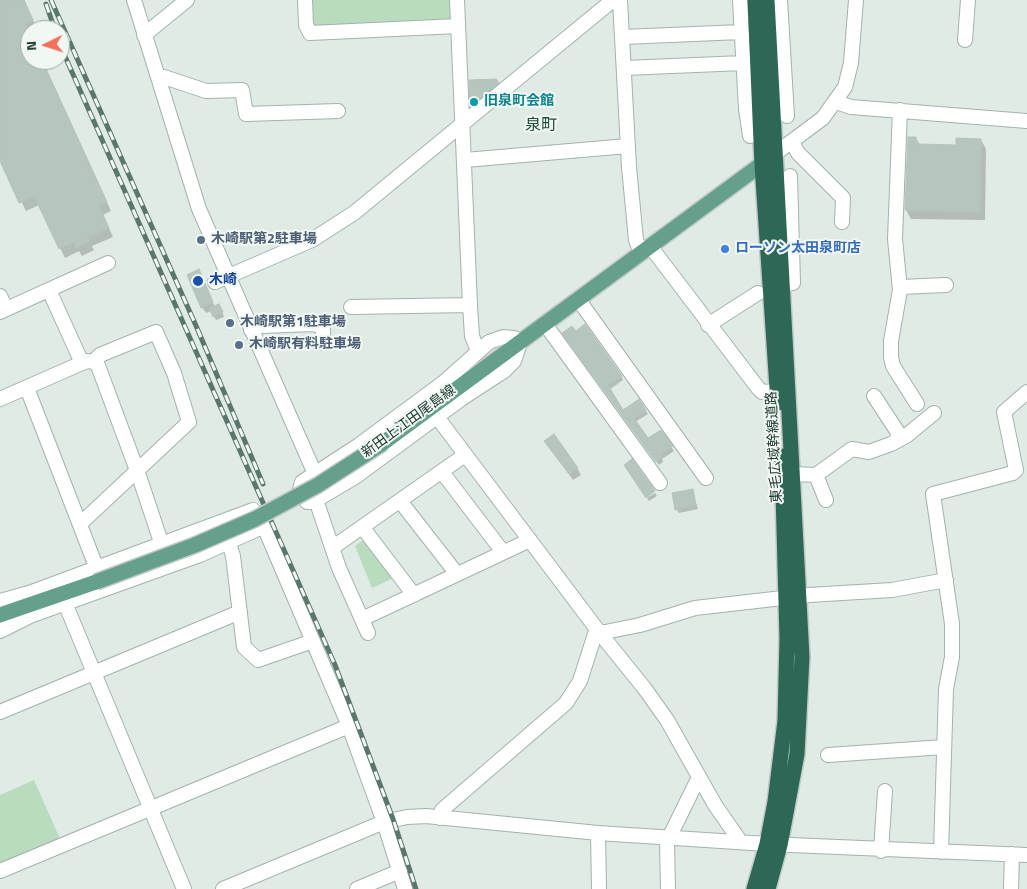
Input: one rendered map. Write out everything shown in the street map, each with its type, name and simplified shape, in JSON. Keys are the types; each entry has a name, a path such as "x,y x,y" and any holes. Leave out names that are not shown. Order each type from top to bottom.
{"highway":[{"name":"東毛広域幹線道路","path":"755,0 762,165 793,597 802,676 799,734 773,845 768,889"},
{"name":"東毛広域幹線道路","path":"767,0 776,153 787,231 784,284 796,533 793,597"},
{"name":"東毛広域幹線道路","path":"754,889 773,845"}],"main road":[{"name":"新田上江田尾島線","path":"0,615 96,576 195,546 250,522 318,485 383,443 776,153"}],"street":[{"path":"134,0 221,280 251,330 315,474"},
{"path":"144,35 187,0"},
{"path":"306,0 306,25 310,33 458,26"},
{"path":"457,0 470,305 472,336 478,351"},
{"path":"221,280 312,240 354,213 613,0"},
{"path":"620,0 628,146 636,240 762,392 778,391"},
{"path":"740,0 743,63 750,136"},
{"path":"780,0 787,116"},
{"path":"776,153 823,118 845,87 851,63 856,0"},
{"path":"965,40 968,0"},
{"path":"770,55 776,43 778,32 782,27"},
{"path":"623,37 742,32"},
{"path":"625,68 743,63 747,65 758,81"},
{"path":"159,78 164,77 206,90 242,90 246,114 338,111"},
{"path":"836,102 851,107 1027,121"},
{"path":"900,110 895,239 900,287 891,341 891,362 917,404"},
{"path":"792,142 798,153 843,198 842,222"},
{"path":"465,160 628,146"},
{"path":"787,231 790,176"},
{"path":"0,296 3,311 108,263"},
{"path":"900,287 946,285"},
{"path":"48,290 88,362 100,369 138,471 169,566"},
{"path":"708,325 758,293"},
{"path":"578,300 706,478"},
{"path":"351,307 470,305"},
{"path":"251,330 261,326 313,324 320,326 323,330 323,343"},
{"path":"545,324 660,483"},
{"path":"0,399 156,332 174,373 189,422 80,524"},
{"path":"503,337 514,338 519,342 519,350 514,361 488,382 355,477 316,500 310,503 307,502 300,486 443,383 478,351 489,342 503,337"},
{"path":"27,388 80,524 96,576"},
{"path":"940,852 946,689 952,656 952,624 933,494 1013,473 1016,470 1003,417 1006,408 1027,392"},
{"path":"874,396 897,431 899,440"},
{"path":"793,474 816,475 852,449 872,452 899,440 934,414"},
{"path":"437,417 599,632 646,689 667,720 715,805 738,838 738,842"},
{"path":"332,548 465,455"},
{"path":"442,472 504,552"},
{"path":"816,475 826,500"},
{"path":"316,500 332,548 368,633"},
{"path":"400,501 457,574"},
{"path":"0,600 96,576 162,545 251,509 262,527 349,726 384,822 405,889"},
{"path":"0,631 30,616 229,543 262,527"},
{"path":"363,528 414,595"},
{"path":"362,619 530,540"},
{"path":"229,543 233,556 243,644 258,660 313,641"},
{"path":"440,818 442,810 566,703 580,681 595,634 599,632 640,625 695,608 793,597 892,590 946,580"},
{"path":"65,603 149,809 184,889"},
{"path":"0,712 240,612"},
{"path":"0,871 349,726"},
{"path":"828,754 944,747"},
{"path":"668,889 667,842 700,778"},
{"path":"881,851 884,791"},
{"path":"223,889 384,822 407,817 440,818 598,833 773,845 881,851 1027,855"},
{"path":"598,833 599,889"},
{"path":"1011,889 1012,854"},
{"path":"357,889 400,871"}],"green space":[{"path":"311,0 453,0 454,23 315,29 310,24"},
{"path":"366,538 396,577 372,588 355,546"},
{"path":"34,780 61,841 0,868 0,795"}],"building":[{"path":"0,0 24,0 33,20 20,20 20,70 47,70 107,202 99,206 109,228 88,237 90,241 76,248 74,242 59,249 34,196 19,203 0,161"},
{"path":"496,79 499,83 470,106 469,80"},
{"path":"908,137 916,137 917,144 956,145 956,138 981,139 980,212 905,210"},
{"path":"199,269 213,302 201,308 187,275"},
{"path":"219,304 223,312 213,317 209,308"},
{"path":"585,324 622,376 608,385 623,410 639,399 646,410 634,418 648,438 661,430 673,446 660,455 662,457 656,462 562,333 572,326 576,331"},
{"path":"554,434 578,468 569,474 544,441"},
{"path":"632,459 655,491 646,498 624,465"},
{"path":"693,489 696,505 675,510 672,493"}],"railway":[{"path":"51,0 197,328 263,484"},
{"path":"46,4 52,20"},
{"path":"70,68 335,665 393,819 416,889"}],"place":[{"name":"旧泉町会館","path":"474,102"},
{"name":"木崎駅第2駐車場","path":"201,240"},
{"name":"ローソン太田泉町店","path":"725,249"},
{"name":"木崎","path":"198,281"},
{"name":"木崎駅第1駐車場","path":"230,323"},
{"name":"木崎駅有料駐車場","path":"239,345"}],"district":[{"name":"泉町","path":"541,126"}]}
